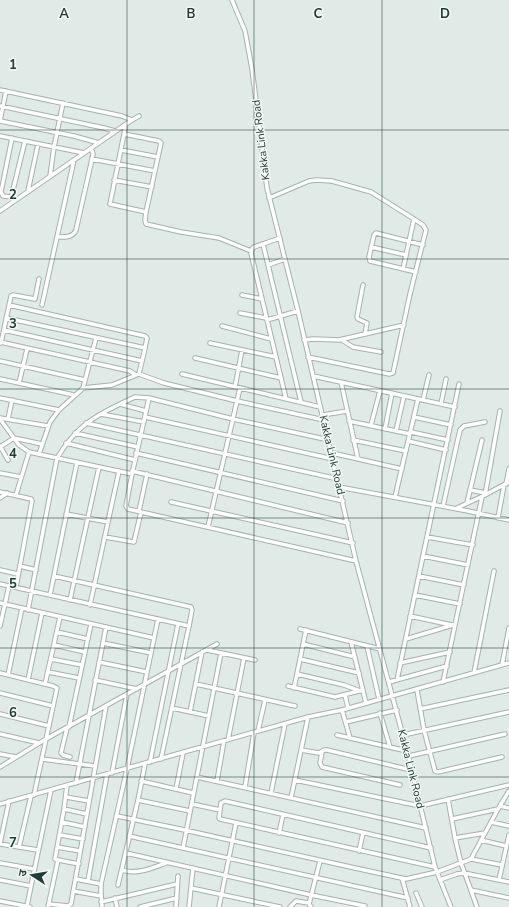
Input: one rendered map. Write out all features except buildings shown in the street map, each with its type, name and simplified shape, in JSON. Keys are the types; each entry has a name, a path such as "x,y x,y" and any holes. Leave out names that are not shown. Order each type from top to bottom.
{"street":[{"name":"Kakka Link Road","path":"232,0 245,31 252,68 269,198 329,440 356,561 404,735 435,867 451,907"},
{"path":"0,90 122,116 132,120"},
{"path":"6,91 1,107 0,121 99,143"},
{"path":"50,176 63,103"},
{"path":"1,107 60,118 115,131"},
{"path":"0,211 139,116"},
{"path":"126,124 110,204 146,212"},
{"path":"124,134 160,142 161,146 146,212 145,223 149,226 220,238 251,251"},
{"path":"0,136 84,153"},
{"path":"11,197 3,196 1,192 12,138"},
{"path":"8,205 25,141"},
{"path":"28,191 38,144"},
{"path":"57,237 70,236 75,233 93,154 91,148"},
{"path":"121,150 158,157"},
{"path":"92,159 155,171"},
{"path":"42,305 74,160"},
{"path":"114,180 152,187"},
{"path":"269,198 309,181 332,181 368,191 424,225 426,230 395,367 392,374 308,357"},
{"path":"403,269 414,219"},
{"path":"416,272 370,261 369,258 371,247 375,233 423,245"},
{"path":"280,238 254,247 251,251 286,399"},
{"path":"263,244 301,402"},
{"path":"371,247 406,255"},
{"path":"268,265 285,259"},
{"path":"40,279 35,299 13,294 11,296 0,343 130,371 164,383 324,420"},
{"path":"363,285 357,316 358,319 367,323 365,334"},
{"path":"242,295 262,299"},
{"path":"8,305 146,336 147,338 142,361 137,374 112,385 83,388 74,395 59,410 50,422 39,454"},
{"path":"240,312 267,319 298,311"},
{"path":"6,318 145,348"},
{"path":"304,340 342,340 404,325"},
{"path":"222,326 271,339"},
{"path":"4,330 142,361"},
{"path":"83,388 96,338"},
{"path":"342,340 353,347 381,352"},
{"path":"210,343 276,357"},
{"path":"19,383 27,348"},
{"path":"235,387 242,350"},
{"path":"195,358 281,378"},
{"path":"0,361 85,380"},
{"path":"182,374 320,407"},
{"path":"423,400 429,375"},
{"path":"313,376 454,407"},
{"path":"0,379 74,395"},
{"path":"440,404 446,379"},
{"path":"341,382 358,459"},
{"path":"397,680 459,384"},
{"path":"208,528 240,388"},
{"path":"371,425 380,391"},
{"path":"385,429 392,393"},
{"path":"396,431 404,396"},
{"path":"28,610 57,458 75,433 86,423 100,414 135,397 149,398 233,419 329,440"},
{"path":"0,398 59,410"},
{"path":"149,398 132,472 126,506 128,509 356,561"},
{"path":"395,497 418,399"},
{"path":"8,419 12,400"},
{"path":"120,404 146,411"},
{"path":"322,416 347,411"},
{"path":"443,682 454,626 484,495 500,411"},
{"path":"100,414 144,422"},
{"path":"145,417 333,459"},
{"path":"414,417 451,425"},
{"path":"0,418 48,426"},
{"path":"0,418 22,448 29,452 119,471 147,474 348,523"},
{"path":"349,421 448,440"},
{"path":"443,506 460,430 464,426 484,422"},
{"path":"86,423 338,479"},
{"path":"75,433 138,447"},
{"path":"8,460 0,446 14,438 42,444"},
{"path":"354,440 406,451"},
{"path":"467,503 482,440"},
{"path":"408,441 446,450"},
{"path":"66,444 135,460"},
{"path":"16,495 29,452"},
{"path":"332,453 402,469"},
{"path":"136,454 343,501"},
{"path":"50,595 77,462"},
{"path":"70,600 99,467"},
{"path":"498,518 509,469"},
{"path":"90,605 119,471"},
{"path":"0,473 21,477"},
{"path":"105,537 134,542 147,474"},
{"path":"456,508 506,484"},
{"path":"339,487 456,508 509,520"},
{"path":"470,490 484,495"},
{"path":"0,492 16,495 32,501 16,588"},
{"path":"0,498 6,493"},
{"path":"170,502 352,543"},
{"path":"66,514 108,522"},
{"path":"427,537 473,545"},
{"path":"423,556 468,565"},
{"path":"20,566 36,570"},
{"path":"0,570 18,574"},
{"path":"474,673 494,571"},
{"path":"54,576 191,607 192,610 189,626 161,759"},
{"path":"419,576 464,585"},
{"path":"0,584 189,626"},
{"path":"0,626 9,586"},
{"path":"415,595 460,604"},
{"path":"0,604 154,638"},
{"path":"8,675 22,608"},
{"path":"28,680 42,613"},
{"path":"410,616 454,626"},
{"path":"45,684 60,617"},
{"path":"102,907 101,884 117,816 158,619"},
{"path":"70,757 63,755 62,753 91,624"},
{"path":"150,762 178,624"},
{"path":"406,639 454,626"},
{"path":"76,783 106,627"},
{"path":"502,665 507,649 509,628"},
{"path":"300,629 380,649"},
{"path":"294,688 306,630"},
{"path":"56,632 88,639"},
{"path":"351,642 359,673 361,691 366,703"},
{"path":"102,643 151,654"},
{"path":"0,767 46,739 217,644"},
{"path":"303,644 355,657"},
{"path":"54,645 85,652"},
{"path":"367,646 379,699"},
{"path":"206,650 255,660"},
{"path":"190,712 202,652"},
{"path":"400,663 450,652"},
{"path":"184,848 221,654"},
{"path":"217,781 244,658"},
{"path":"51,659 82,665"},
{"path":"300,659 359,673"},
{"path":"99,662 147,672"},
{"path":"0,804 308,717 342,710 393,695 417,690 509,663"},
{"path":"389,682 447,666"},
{"path":"48,672 79,678"},
{"path":"0,673 55,686 57,688 42,759 20,847"},
{"path":"297,674 344,685 361,691"},
{"path":"95,680 137,689"},
{"path":"196,684 295,706"},
{"path":"288,686 332,697 361,691"},
{"path":"417,690 424,730 434,770 437,772 502,757"},
{"path":"420,709 509,690"},
{"path":"0,693 53,706"},
{"path":"112,773 127,694"},
{"path":"344,695 348,708"},
{"path":"245,787 256,732 265,700"},
{"path":"67,785 55,859 58,860 49,905 70,905 76,879 106,706"},
{"path":"172,708 209,716"},
{"path":"342,710 350,738"},
{"path":"346,722 397,710"},
{"path":"404,735 509,712"},
{"path":"380,713 390,747"},
{"path":"0,714 49,726"},
{"path":"291,798 308,717"},
{"path":"271,793 285,724"},
{"path":"0,734 39,743"},
{"path":"409,756 505,734"},
{"path":"337,735 408,751"},
{"path":"301,750 318,753 327,750 411,770"},
{"path":"322,752 320,763 322,767 400,785"},
{"path":"176,788 183,753"},
{"path":"0,754 16,758"},
{"path":"42,759 95,766"},
{"path":"118,885 145,764"},
{"path":"88,881 107,774"},
{"path":"197,777 426,828"},
{"path":"294,780 420,806 509,785"},
{"path":"141,781 194,793"},
{"path":"0,901 28,907 34,869 51,790"},
{"path":"117,816 233,840 402,878 437,872 471,858 509,791"},
{"path":"66,797 90,801"},
{"path":"448,799 461,863 477,907"},
{"path":"138,800 190,811"},
{"path":"10,801 0,844 38,850"},
{"path":"431,848 225,801 222,802 220,810 219,819 435,867"},
{"path":"192,804 220,810"},
{"path":"452,819 499,807 509,808"},
{"path":"64,809 87,814"},
{"path":"279,833 283,815"},
{"path":"62,822 85,827"},
{"path":"491,822 509,826"},
{"path":"219,907 236,823"},
{"path":"359,851 363,833"},
{"path":"455,838 485,833"},
{"path":"60,835 83,839"},
{"path":"499,880 509,835"},
{"path":"129,836 408,898"},
{"path":"481,840 506,846"},
{"path":"57,848 80,851"},
{"path":"126,853 366,907"},
{"path":"471,858 502,864"},
{"path":"58,860 78,864"},
{"path":"290,907 295,902 310,905 320,860"},
{"path":"122,870 131,873 167,862"},
{"path":"0,863 34,869"},
{"path":"189,907 192,868"},
{"path":"440,880 464,873 509,882"},
{"path":"176,907 178,876"},
{"path":"402,878 410,907"},
{"path":"76,879 101,884"},
{"path":"0,880 31,886"},
{"path":"101,902 177,884"},
{"path":"191,888 280,907"},
{"path":"471,890 509,898"},
{"path":"73,891 101,896"},
{"path":"416,892 422,907"},
{"path":"115,898 117,907"},
{"path":"140,907 177,898"}]}
